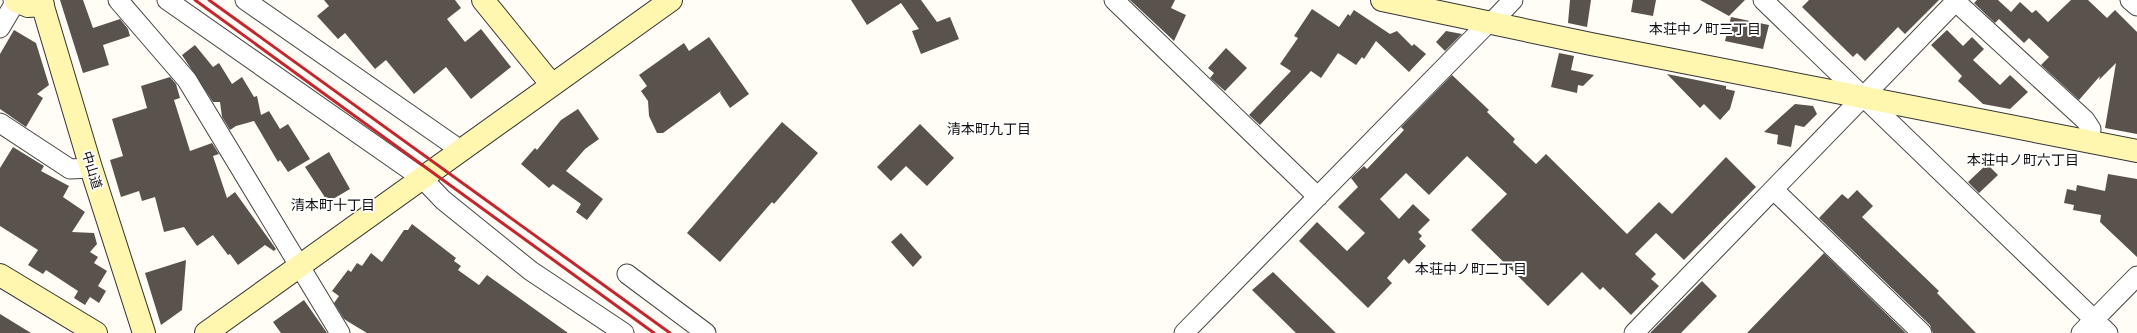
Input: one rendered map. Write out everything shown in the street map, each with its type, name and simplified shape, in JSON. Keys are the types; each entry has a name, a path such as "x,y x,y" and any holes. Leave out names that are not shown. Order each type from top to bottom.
{"street":[{"path":"118,0 187,80 340,333"},
{"path":"167,0 423,179 443,200 599,325 624,333"},
{"path":"483,0 552,84"},
{"path":"206,333 671,0"},
{"path":"1114,0 1318,197"},
{"path":"1382,0 1435,5 1491,21 1599,45 2137,151"},
{"path":"1189,331 1318,197 1513,0"},
{"path":"1763,0 2108,333"},
{"path":"1634,333 1864,97 1956,0 2085,120 2091,128 2089,141"},
{"path":"2130,0 2137,6"},
{"path":"0,28 14,1 28,6 42,2"},
{"name":"中山道","path":"42,2 91,168 144,333"},
{"path":"253,2 462,151"},
{"path":"0,123 70,169 91,168"},
{"path":"1774,190 1922,333"},
{"path":"627,274 706,333"},
{"path":"0,275 96,333"},
{"path":"2081,333 2137,276"}],"building":[{"path":"60,0 83,0 93,28 120,19 128,29 130,36 103,45 109,65 83,73"},
{"path":"324,0 455,0 461,8 447,19 465,42 481,29 511,67 471,99 446,67 414,94 386,60 375,69 345,33 338,39 317,16 329,6"},
{"path":"851,0 921,0 937,22 950,17 959,39 921,54 912,31 919,29 901,3 867,25"},
{"path":"1130,0 1175,0 1171,8 1186,15 1174,41"},
{"path":"1570,0 1591,0 1587,27 1568,23"},
{"path":"1633,0 1656,0 1653,16 1631,12"},
{"path":"1700,0 1745,0 1729,16"},
{"path":"1809,0 1939,0 1905,34 1898,27 1865,61 1857,53 1853,57 1802,7"},
{"path":"1977,0 1998,0 2011,12 2020,2 2032,13 2036,10 2048,22 2071,0 2088,0 2107,18 2115,10 2137,32 2137,134 2105,128 2116,63 2099,80 2100,76 2079,100 2041,65 2049,57 2029,38 2024,43 1999,19 1995,23 1974,3"},
{"path":"1312,9 1339,27 1348,14 1350,16 1354,10 1390,34 1397,31 1412,46 1414,44 1426,54 1409,72 1376,41 1364,59 1362,57 1356,65 1338,53 1321,78 1311,71 1260,125 1249,115 1291,71 1280,64 1298,38 1294,36"},
{"path":"1731,17 1769,25 1763,49 1725,41"},
{"path":"14,30 36,43 49,85 37,94 43,98 26,127 0,109 0,54"},
{"path":"1947,30 1963,46 1972,37 1984,49 1973,60 2000,85 2010,75 2028,92 2010,109 1983,104 1958,81 1962,76 1931,45"},
{"path":"1446,31 1462,34 1445,51 1436,42"},
{"path":"709,37 749,94 730,108 720,93 721,91 663,133 657,133 649,116 648,101 641,91 647,86 639,75 684,43 689,51"},
{"path":"195,45 213,67 219,63 232,84 242,77 254,97 257,96 261,115 269,111 280,129 288,124 310,159 288,172 280,160 278,162 254,121 236,126 230,130 222,117 220,102 213,102 182,55"},
{"path":"1226,48 1247,68 1225,91 1210,78 1214,73 1208,68"},
{"path":"1559,53 1574,56 1571,70 1594,75 1583,86 1578,85 1577,93 1551,87"},
{"path":"1667,74 1726,86 1726,89 1735,91 1730,109 1720,120 1704,104 1700,108"},
{"path":"1452,75 1489,110 1487,112 1515,139 1513,142 1536,164 1546,154 1627,234 1659,202 1672,214 1726,157 1756,187 1684,260 1656,233 1635,254 1656,274 1651,279 1659,286 1631,315 1603,287 1600,290 1582,272 1548,306 1471,230 1507,194 1467,156 1429,195 1406,173 1380,199 1399,219 1413,204 1430,220 1418,232 1422,236 1419,239 1426,246 1409,264 1404,259 1387,278 1392,283 1368,308 1299,241 1317,222 1347,251 1365,233 1338,207 1358,187 1351,178 1364,166 1367,169 1404,130 1401,127"},
{"path":"170,77 176,84 180,98 174,100 190,151 212,143 219,154 213,156 227,198 235,192 276,249 274,251 265,245 238,265 230,254 228,255 213,235 197,246 184,227 164,232 155,197 142,201 139,191 121,197 110,160 123,156 112,119 147,108 141,86"},
{"path":"1795,104 1813,106 1817,114 1804,127 1795,125 1791,147 1777,144 1778,135 1764,132"},
{"path":"578,109 599,139 585,149 566,171 603,199 587,220 576,212 581,204 553,184 549,188 521,164 535,148 537,150 561,120"},
{"path":"782,122 818,153 774,204 772,202 720,262 687,233"},
{"path":"920,124 954,158 927,186 906,166 891,181 877,167"},
{"path":"13,147 44,166 41,171 69,186 63,197 85,212 72,232 94,233 97,244 90,252 98,257 94,263 107,271 98,286 106,291 99,303 90,297 85,305 74,298 78,291 46,270 43,274 28,265 38,250 0,226 0,168"},
{"path":"329,152 350,189 328,202 305,167"},
{"path":"1987,164 1998,175 1979,193 1968,182"},
{"path":"2108,174 2137,179 2137,257 2100,222 2101,215 2073,210 2074,205 2064,203 2067,189 2076,191 2077,185 2105,191"},
{"path":"1857,190 1873,206 1862,217 1939,291 1937,293 1976,333 1933,333 1930,325 1819,218 1842,194 1848,199"},
{"path":"412,224 456,258 454,261 461,266 458,270 479,285 487,275 568,333 367,333 344,319 334,303 339,296 332,291 348,270 351,272 357,263 362,266 371,253 382,262 404,230 408,230"},
{"path":"901,233 922,257 913,267 891,242"},
{"path":"1824,253 1906,333 1747,333"},
{"path":"186,260 182,310 161,325 145,273"},
{"path":"1273,272 1336,333 1296,333 1252,290"},
{"path":"1702,281 1717,296 1681,333 1650,333"},
{"path":"304,300 327,333 281,333 273,322"},
{"path":"0,314 31,333 0,333"}],"railway":[{"path":"195,0 654,333"},
{"path":"209,0 670,333"}],"district":[{"name":"本荘中ノ町三丁目","path":"1705,29"},
{"name":"清本町九丁目","path":"989,129"},
{"name":"本荘中ノ町六丁目","path":"2023,160"},
{"name":"清本町十丁目","path":"333,205"},
{"name":"本荘中ノ町二丁目","path":"1471,269"}]}
